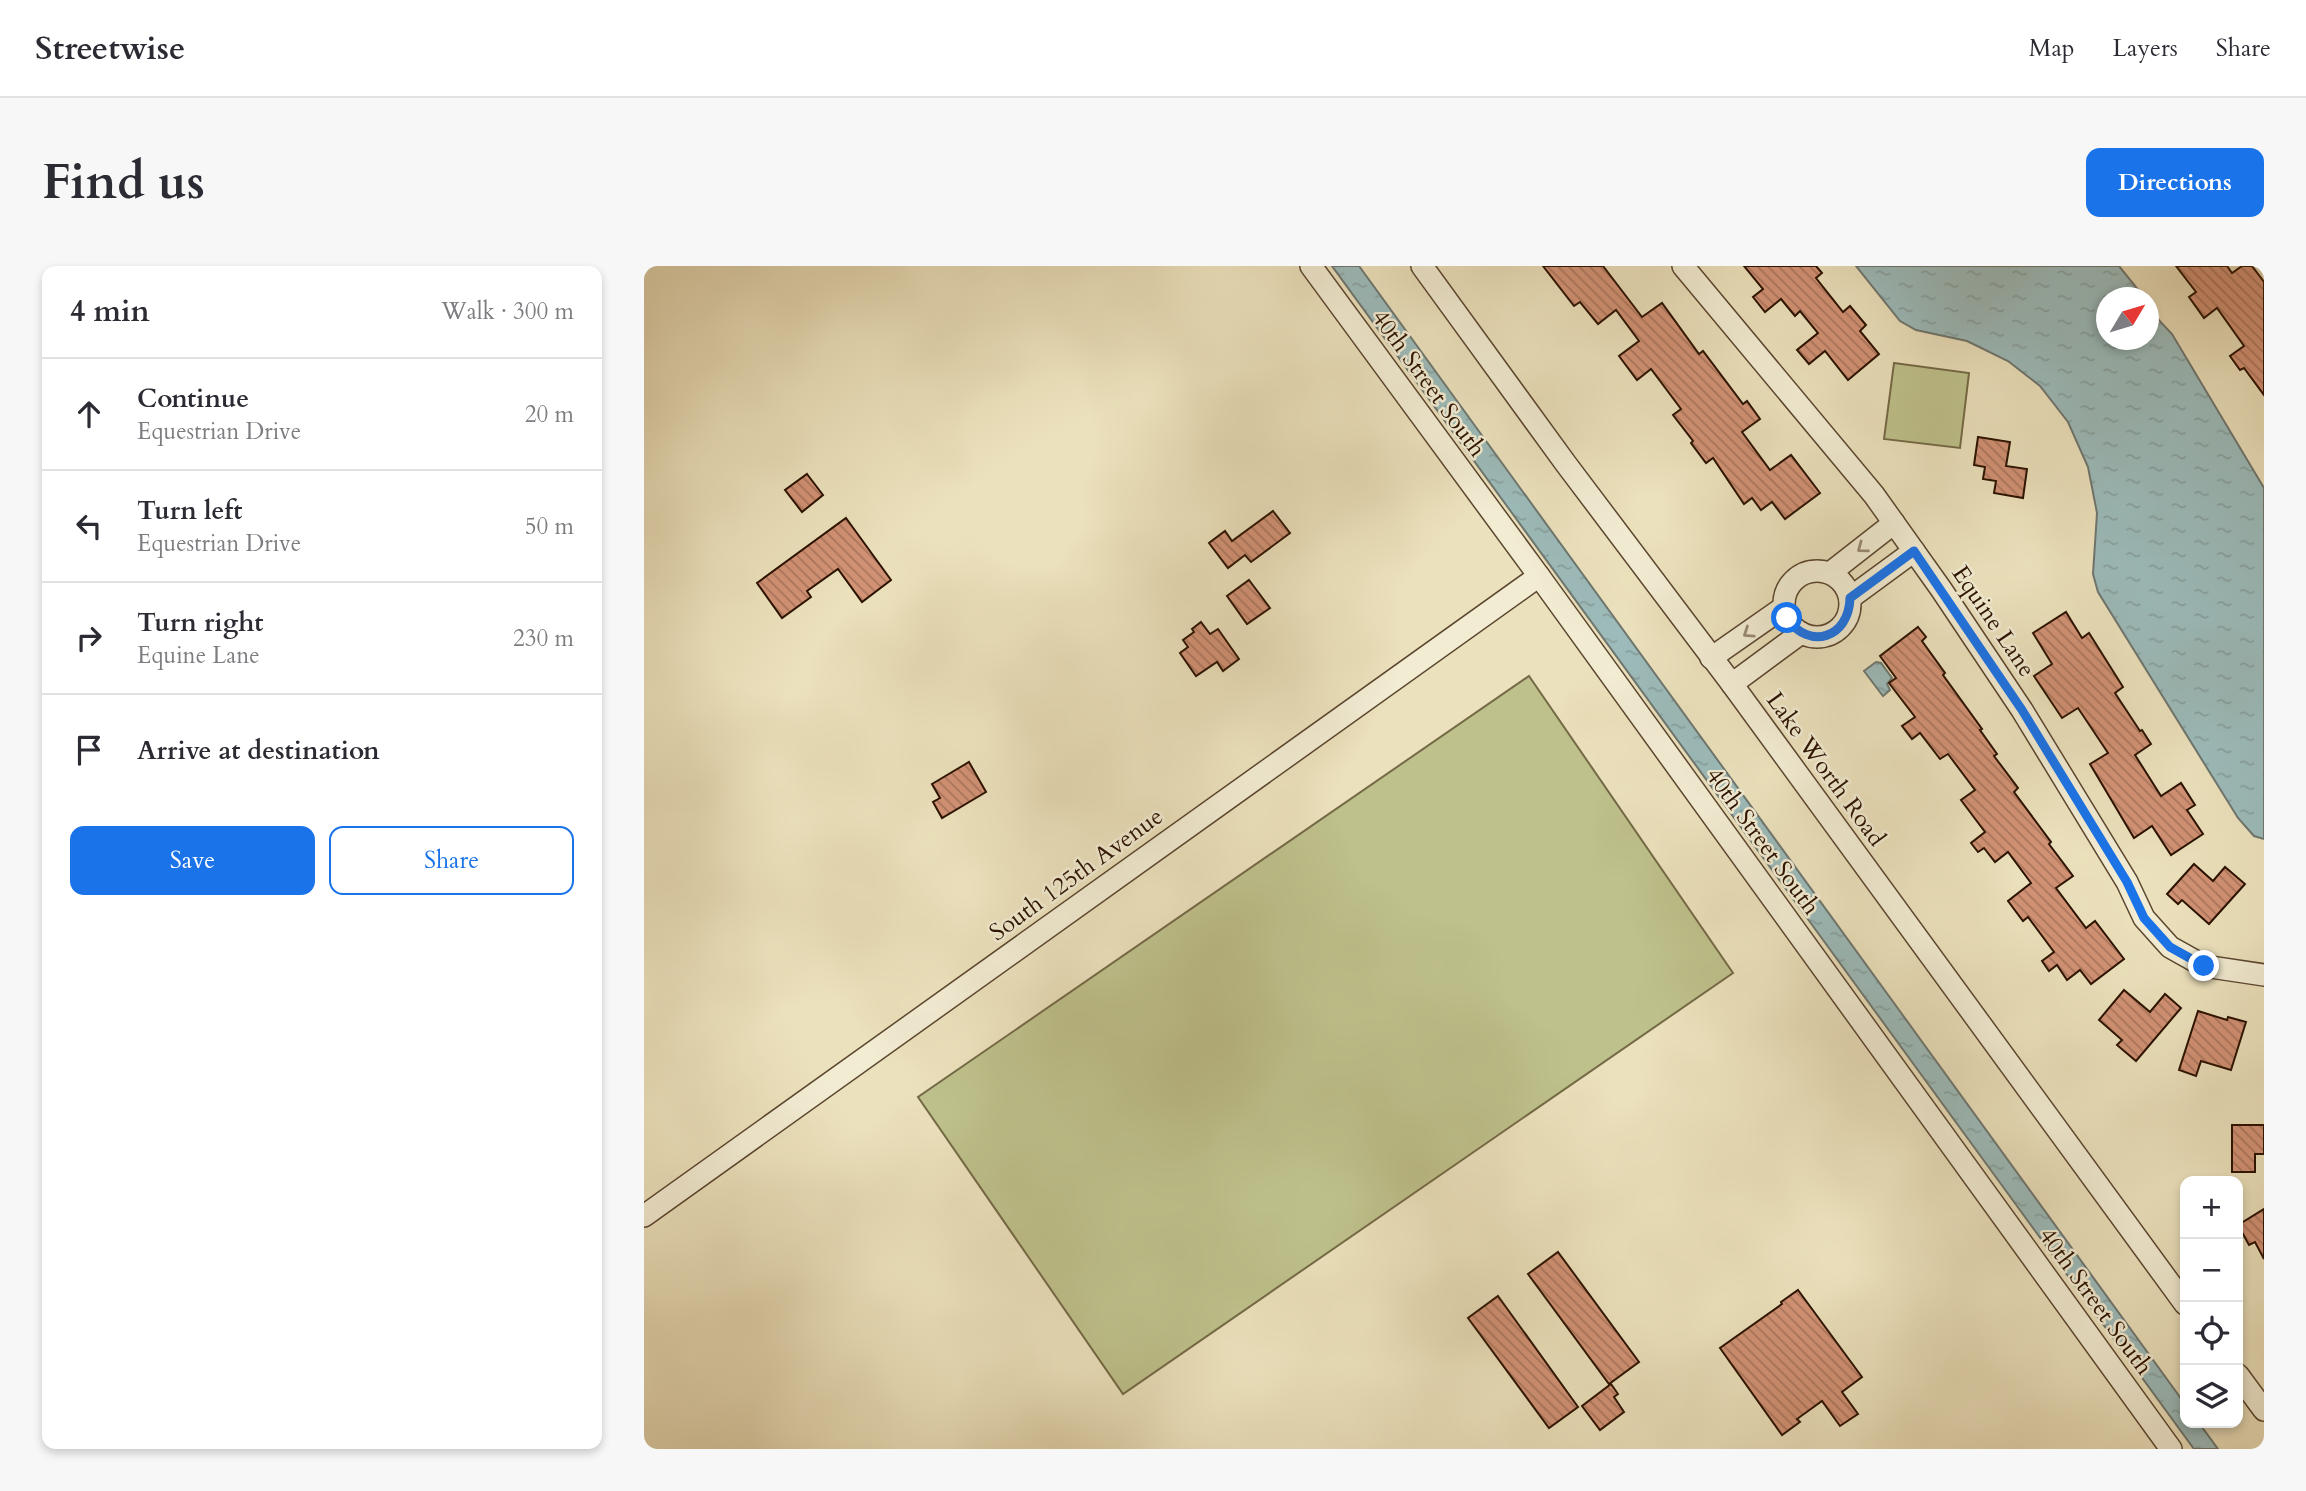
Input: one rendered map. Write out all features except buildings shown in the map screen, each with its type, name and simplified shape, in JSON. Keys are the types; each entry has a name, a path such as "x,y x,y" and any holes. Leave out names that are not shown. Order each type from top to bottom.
{"street":[{"name":"40th Street South","path":"1311,266 1539,576 2171,1449"},
{"name":"Lake Worth Road","path":"1422,266 1558,453 1732,684 2184,1302"},
{"name":"Equine Lane","path":"1683,266 1874,495 1914,551 2022,710 2127,882 2144,918 2170,947 2204,966 2264,975"},
{"path":"1830,573 1894,523"},
{"path":"1850,598 1914,551"},
{"path":"1818,570 1839,579 1850,598 1850,609 1840,628 1821,637 1801,632 1793,626 1784,607 1789,586 1797,577 1818,570"},
{"name":"South 125th Avenue","path":"644,1216 1539,576"},
{"path":"1712,658 1784,607"},
{"path":"1732,684 1801,632"},
{"path":"2243,1382 2264,1410"}],"green space":[{"path":"1894,363 1969,373 1960,448 1884,439"},
{"path":"1529,676 1733,973 1123,1394 918,1097"}],"water":[{"path":"1332,266 1359,266 2180,1397 2180,1428 2203,1428 2218,1449 2194,1449"},
{"path":"1856,266 2119,266 2136,287 2096,287 2096,350 2159,350 2159,320 2172,334 2264,488 2264,839 2254,836 2238,818 2098,592 2093,574 2097,513 2088,467 2068,422 2040,386 2008,361 1967,341 1916,330 1900,321"},
{"path":"1876,662 1881,663 1892,678 1887,684 1890,690 1883,696 1864,671"}],"route":[{"path":"1787,618 1793,626 1811,636 1831,634 1840,628 1846,619 1850,598 1914,551 2022,710 2127,882 2144,918 2170,947 2204,966"}]}
